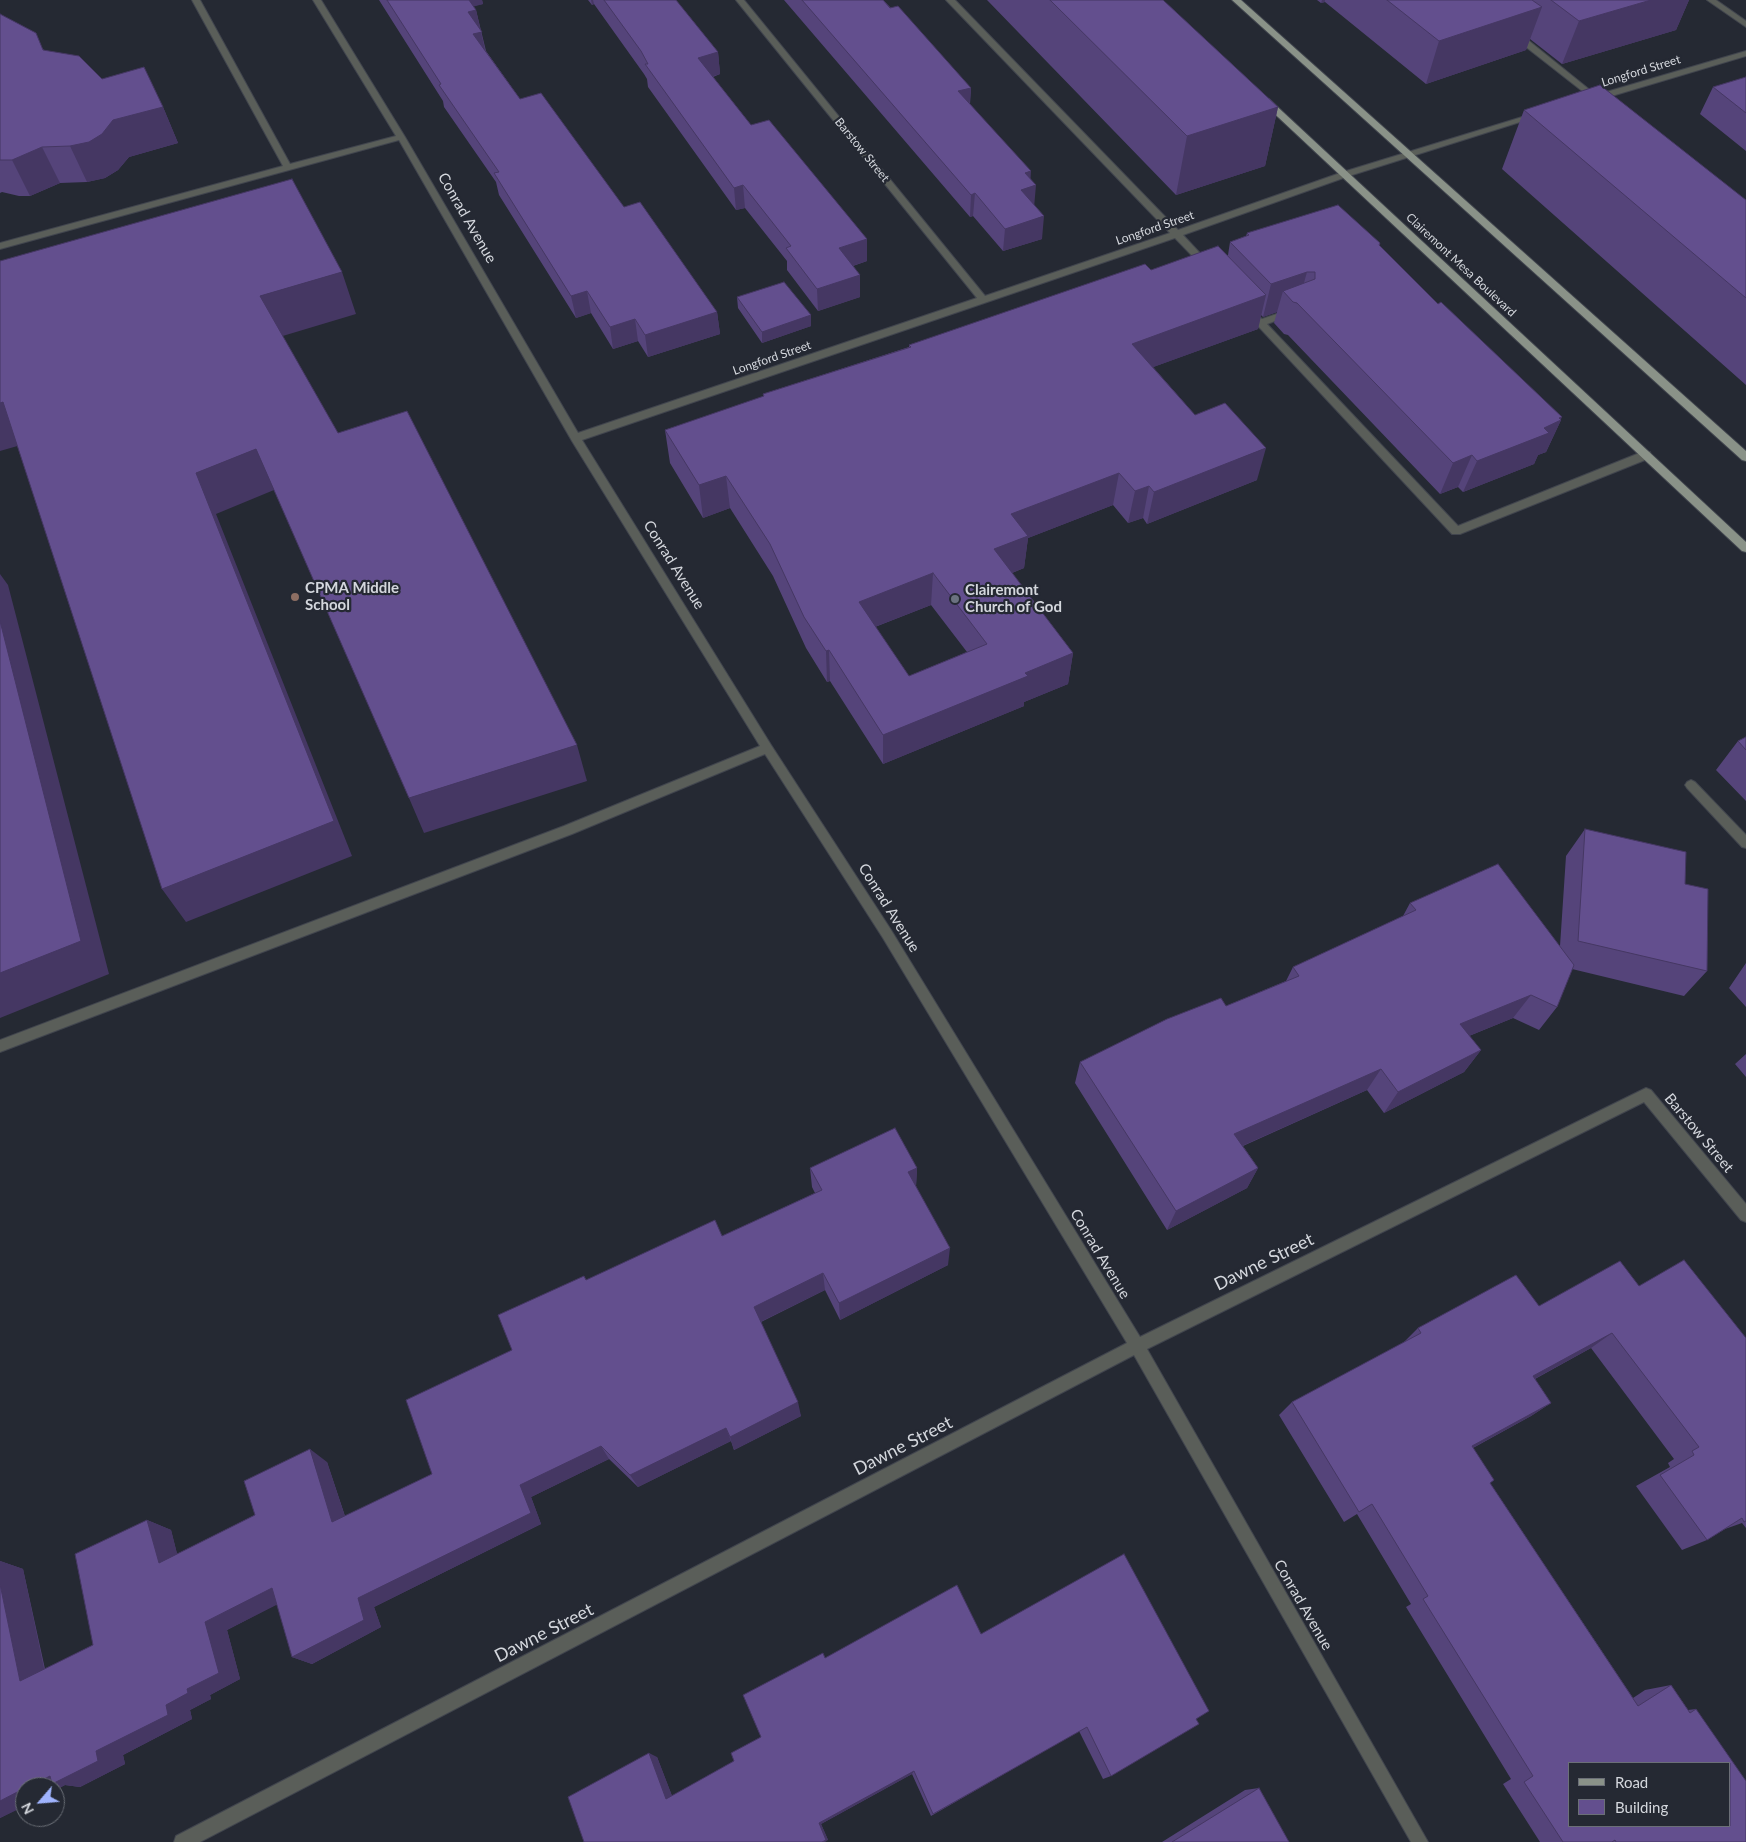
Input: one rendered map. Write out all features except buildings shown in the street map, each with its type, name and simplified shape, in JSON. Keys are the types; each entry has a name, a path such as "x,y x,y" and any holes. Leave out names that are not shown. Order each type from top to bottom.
{"main road":[{"path":"1236,0 1746,456"},
{"name":"Clairemont Mesa Boulevard","path":"1258,93 1746,548"}],"street":[{"path":"196,0 288,168"},
{"name":"Conrad Avenue","path":"317,0 401,137 576,438 767,748 887,934 1136,1346 1420,1842"},
{"name":"Barstow Street","path":"740,0 983,299"},
{"path":"950,0 1215,275"},
{"path":"1711,0 1746,25"},
{"name":"Longford Street","path":"1510,30 1591,99 1746,53"},
{"name":"Longford Street","path":"576,438 1176,234 1346,174 1540,114"},
{"path":"0,246 401,137"},
{"path":"1241,302 1456,531 1646,455"},
{"path":"1260,323 1302,308"},
{"path":"0,1046 568,830 767,748"},
{"path":"1691,785 1746,843"},
{"name":"Barstow Street","path":"1646,1094 1746,1215"},
{"name":"Dawne Street","path":"182,1842 1136,1346 1646,1094"}],"place":[{"name":"CPMA Middle School","path":"295,597"},
{"name":"Clairemont Church of God","path":"955,599"}]}
